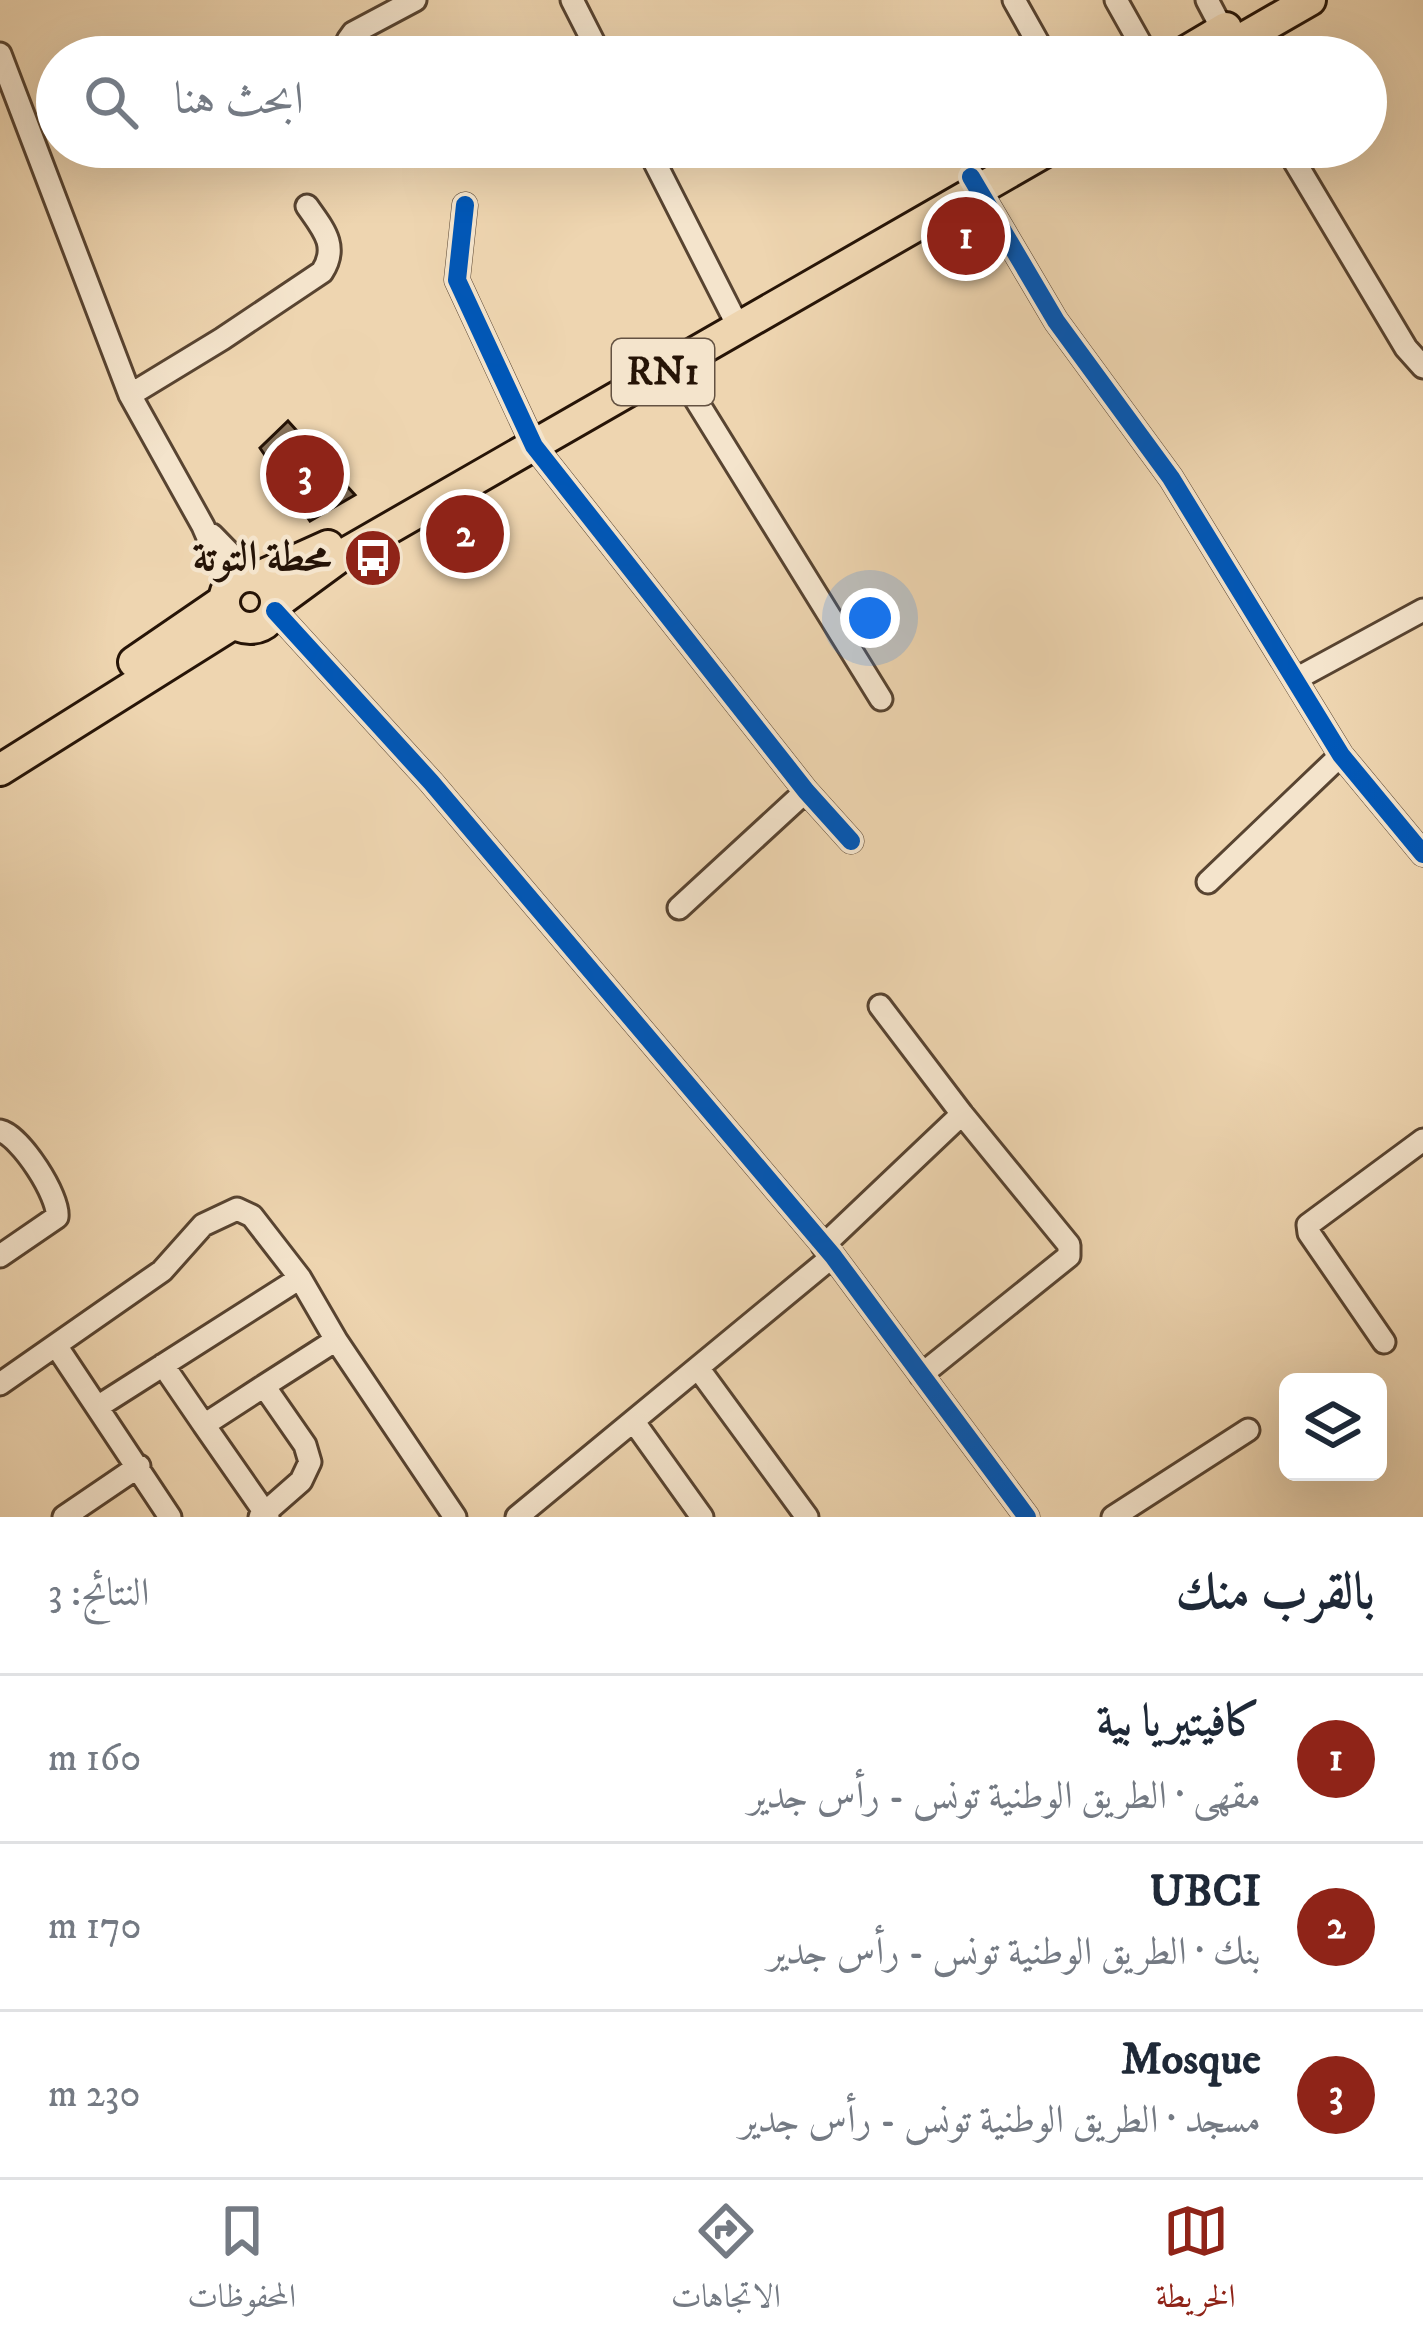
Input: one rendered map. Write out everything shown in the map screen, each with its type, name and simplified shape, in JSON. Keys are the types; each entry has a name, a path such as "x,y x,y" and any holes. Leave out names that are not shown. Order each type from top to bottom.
{"highway":[{"path":"1237,36 1272,0"},
{"path":"1246,36 1310,0"},
{"name":"RN1","path":"975,183 993,168"},
{"name":"RN1","path":"239,592 257,628 341,556 530,439 1008,168"},
{"name":"RN1","path":"0,750 239,592 675,366 735,322"},
{"path":"239,592 272,587 276,607"},
{"name":"RN1","path":"0,770 239,592"}],"street":[{"path":"350,36 415,0"},
{"path":"572,0 590,36"},
{"path":"1014,0 1034,36"},
{"path":"1116,0 1136,36"},
{"path":"1208,0 1222,36"},
{"path":"0,54 8,97 36,165"},
{"path":"37,168 130,395 239,592"},
{"path":"658,168 735,322"},
{"path":"1299,168 1406,348 1423,367"},
{"path":"975,183 1056,321 1171,478 1341,755 1423,854"},
{"path":"465,205 457,280 530,439 851,842"},
{"path":"130,395 322,272 329,260 329,242 307,206"},
{"path":"675,366 881,699"},
{"path":"276,607 828,1251 1027,1517"},
{"path":"1296,680 1423,610"},
{"path":"1208,882 1341,755"},
{"path":"679,908 806,791"},
{"path":"880,1006 1069,1245 1070,1254 921,1375"},
{"path":"517,1517 698,1368 828,1251 962,1114"},
{"path":"0,1130 12,1134 50,1189 58,1210 57,1217 0,1256"},
{"path":"1384,1342 1308,1225 1423,1139"},
{"path":"0,1384 162,1271 203,1226 226,1212 243,1210 300,1278 454,1517"},
{"path":"99,1406 300,1278"},
{"path":"204,1425 336,1340"},
{"path":"57,1347 170,1517"},
{"path":"163,1365 265,1516 301,1481 310,1462 305,1445 264,1386"},
{"path":"698,1368 807,1517"},
{"path":"634,1422 702,1517"},
{"path":"1113,1517 1248,1430"},
{"path":"64,1517 139,1466"}],"building":[{"path":"288,421 355,495 310,521 260,448"}],"cycle path":[{"path":"971,177 1056,321 1171,478 1341,755 1423,854"},
{"path":"465,205 457,280 534,446 806,791 851,841"},
{"path":"275,611 431,782 833,1256 1027,1517"}],"place":[{"name":"كافيتيريا بية","path":"966,236"},
{"name":"Mosque","path":"305,474"},
{"name":"UBCI","path":"465,534"},
{"name":"محطة التوتة","path":"373,558"}]}
